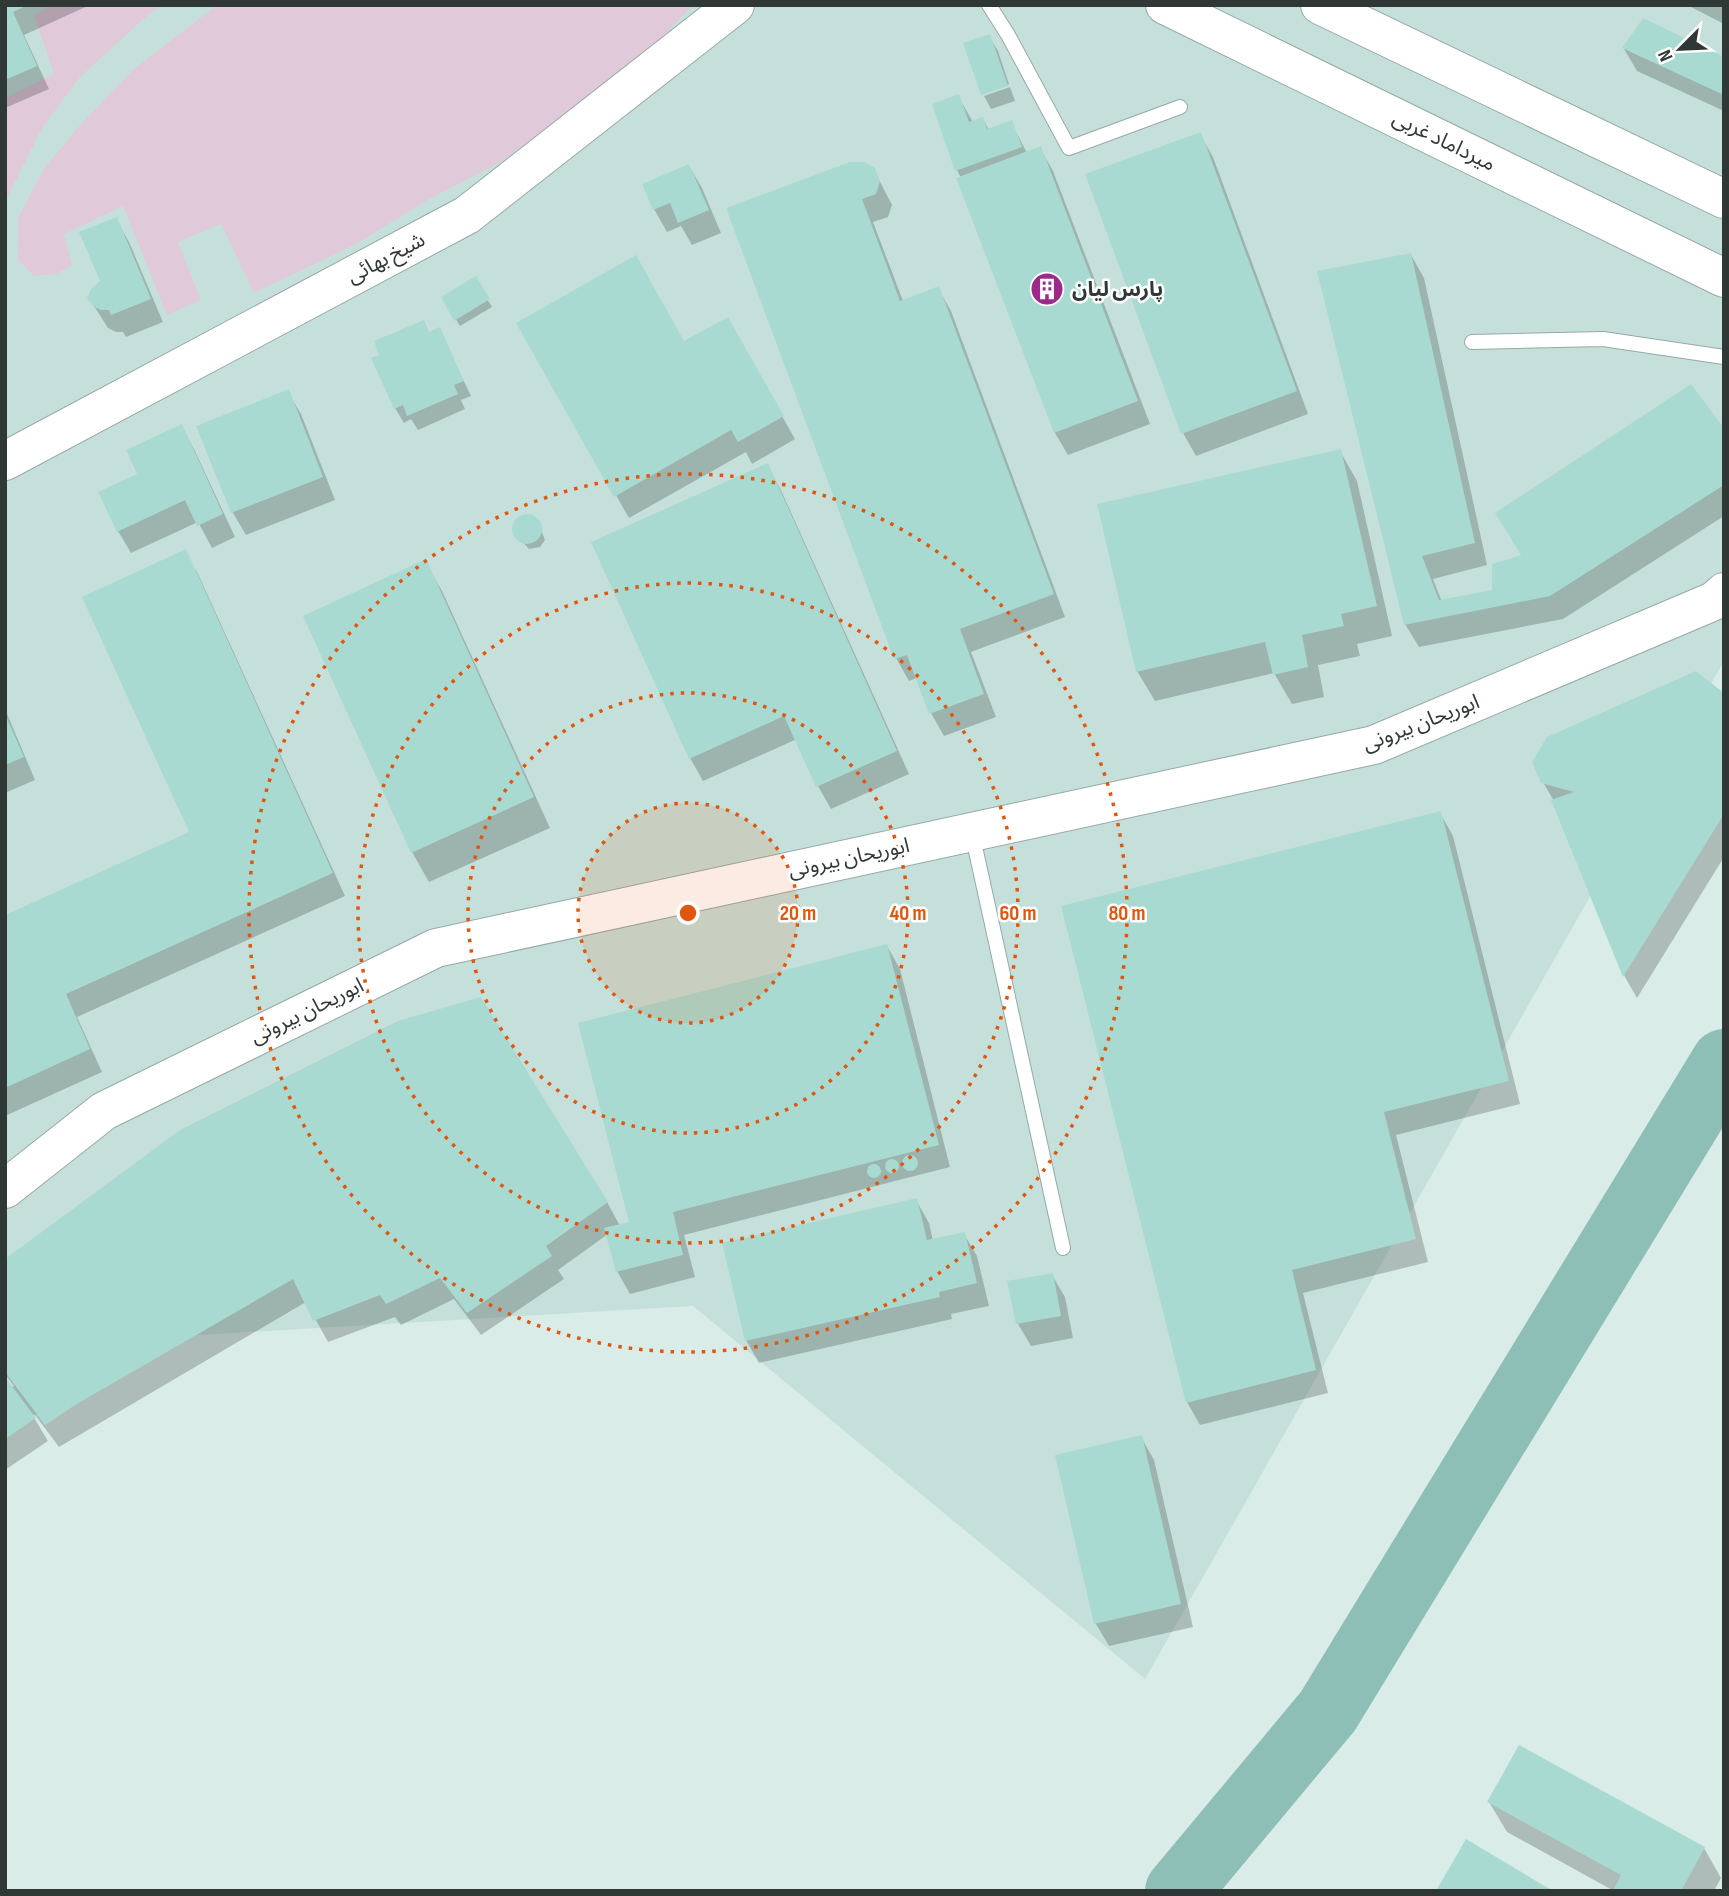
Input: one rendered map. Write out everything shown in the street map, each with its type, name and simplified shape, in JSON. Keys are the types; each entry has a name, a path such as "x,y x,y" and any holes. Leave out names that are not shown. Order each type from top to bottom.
{"street":[{"name":"شیخ بهائی","path":"5,461 467,215 735,5"},
{"name":"میرداماد غربی","path":"1165,5 1724,278"},
{"path":"1320,5 1724,199"},
{"name":"ابوریحان بیرونی","path":"5,1189 104,1111 436,948 1374,745 1714,601 1724,592"}],"lane":[{"path":"989,5 1069,148 1180,107"},
{"path":"1472,342 1603,339 1724,357"},
{"path":"971,831 1063,1248"}],"shaded area":[{"path":"5,5 1724,5 1724,661 1145,1679 693,1306 181,1336 5,1431"},
{"path":"54,5 163,5 149,14 80,77 42,128 5,202 5,98 54,74 34,15"},
{"path":"217,5 693,5 652,48 501,162 429,199 358,243 254,293 221,224 178,242 201,300 167,315 123,206 64,234 72,265 56,274 34,276 18,260 19,216 45,167 133,70"}],"building":[{"path":"5,5 28,5 13,12 37,66 5,80"},
{"path":"1643,18 1724,57 1724,95 1622,48"},
{"path":"990,34 1008,86 981,95 963,43"},
{"path":"959,94 969,122 983,117 987,129 1012,120 1022,147 955,171 932,104"},
{"path":"1201,132 1297,391 1181,434 1085,174"},
{"name":"پارس لیان","path":"1041,146 1138,401 1054,433 956,178"},
{"path":"850,162 865,162 875,168 880,181 876,194 862,199 900,301 939,286 1054,594 960,629 984,694 929,714 907,655 894,659 726,208"},
{"path":"689,164 709,210 678,223 670,203 653,210 642,184"},
{"path":"117,217 151,299 111,315 109,310 93,306 87,298 91,289 100,281 79,232"},
{"path":"1411,253 1475,543 1422,556 1439,600 1492,590 1492,564 1521,555 1495,513 1691,384 1724,428 1724,485 1550,596 1404,625 1317,271"},
{"path":"636,255 684,341 728,317 784,416 738,442 731,430 614,497 516,323"},
{"path":"476,276 490,299 454,321 441,297"},
{"path":"424,320 429,332 440,327 464,381 454,385 458,394 407,416 403,405 394,409 371,358 379,355 374,341"},
{"path":"289,389 323,477 231,513 196,426"},
{"path":"182,424 223,514 197,526 185,500 117,532 98,492 137,474 126,450"},
{"path":"1341,449 1377,606 1341,614 1344,626 1302,635 1308,667 1273,675 1265,642 1136,672 1097,504"},
{"path":"768,463 897,751 816,787 784,716 689,759 591,542"},
{"path":"527,514 537,519 542,529 537,539 527,544 517,539 512,529 517,519"},
{"path":"186,549 333,873 66,994 90,1049 5,1088 5,915 189,832 82,597"},
{"path":"426,559 534,797 411,853 303,616"},
{"path":"1696,671 1724,693 1724,814 1623,977 1551,800 1574,792 1541,783 1532,762 1547,737"},
{"path":"5,714 24,757 5,765"},
{"path":"1441,811 1509,1081 1384,1112 1416,1239 1292,1270 1316,1370 1186,1403 1061,906"},
{"path":"887,944 939,1145 673,1212 683,1255 616,1272 604,1228 629,1222 578,1023"},
{"path":"481,997 608,1202 546,1246 552,1256 467,1313 440,1278 386,1304 380,1295 313,1321 293,1279 45,1425 5,1372 5,1259 180,1130 398,1021"},
{"path":"910,1155 918,1163 910,1171 902,1163"},
{"path":"892,1159 897,1161 897,1171 892,1173 887,1171 885,1166 887,1161"},
{"path":"871,1164 877,1164 881,1171 877,1178 871,1178 867,1174 867,1168"},
{"path":"917,1198 927,1240 965,1232 977,1283 939,1292 940,1297 745,1341 722,1243"},
{"path":"1053,1273 1061,1316 1016,1324 1007,1281"},
{"path":"5,1377 36,1418 5,1439"},
{"path":"1142,1435 1181,1604 1094,1624 1055,1455"},
{"path":"1519,1745 1705,1847 1681,1891 1613,1891 1621,1875 1487,1802"},
{"path":"1466,1839 1553,1891 1436,1891"}],"waterway":[{"path":"1178,1891 1328,1711 1724,1062"}],"place":[{"name":"پارس لیان","path":"1047,289"}]}
